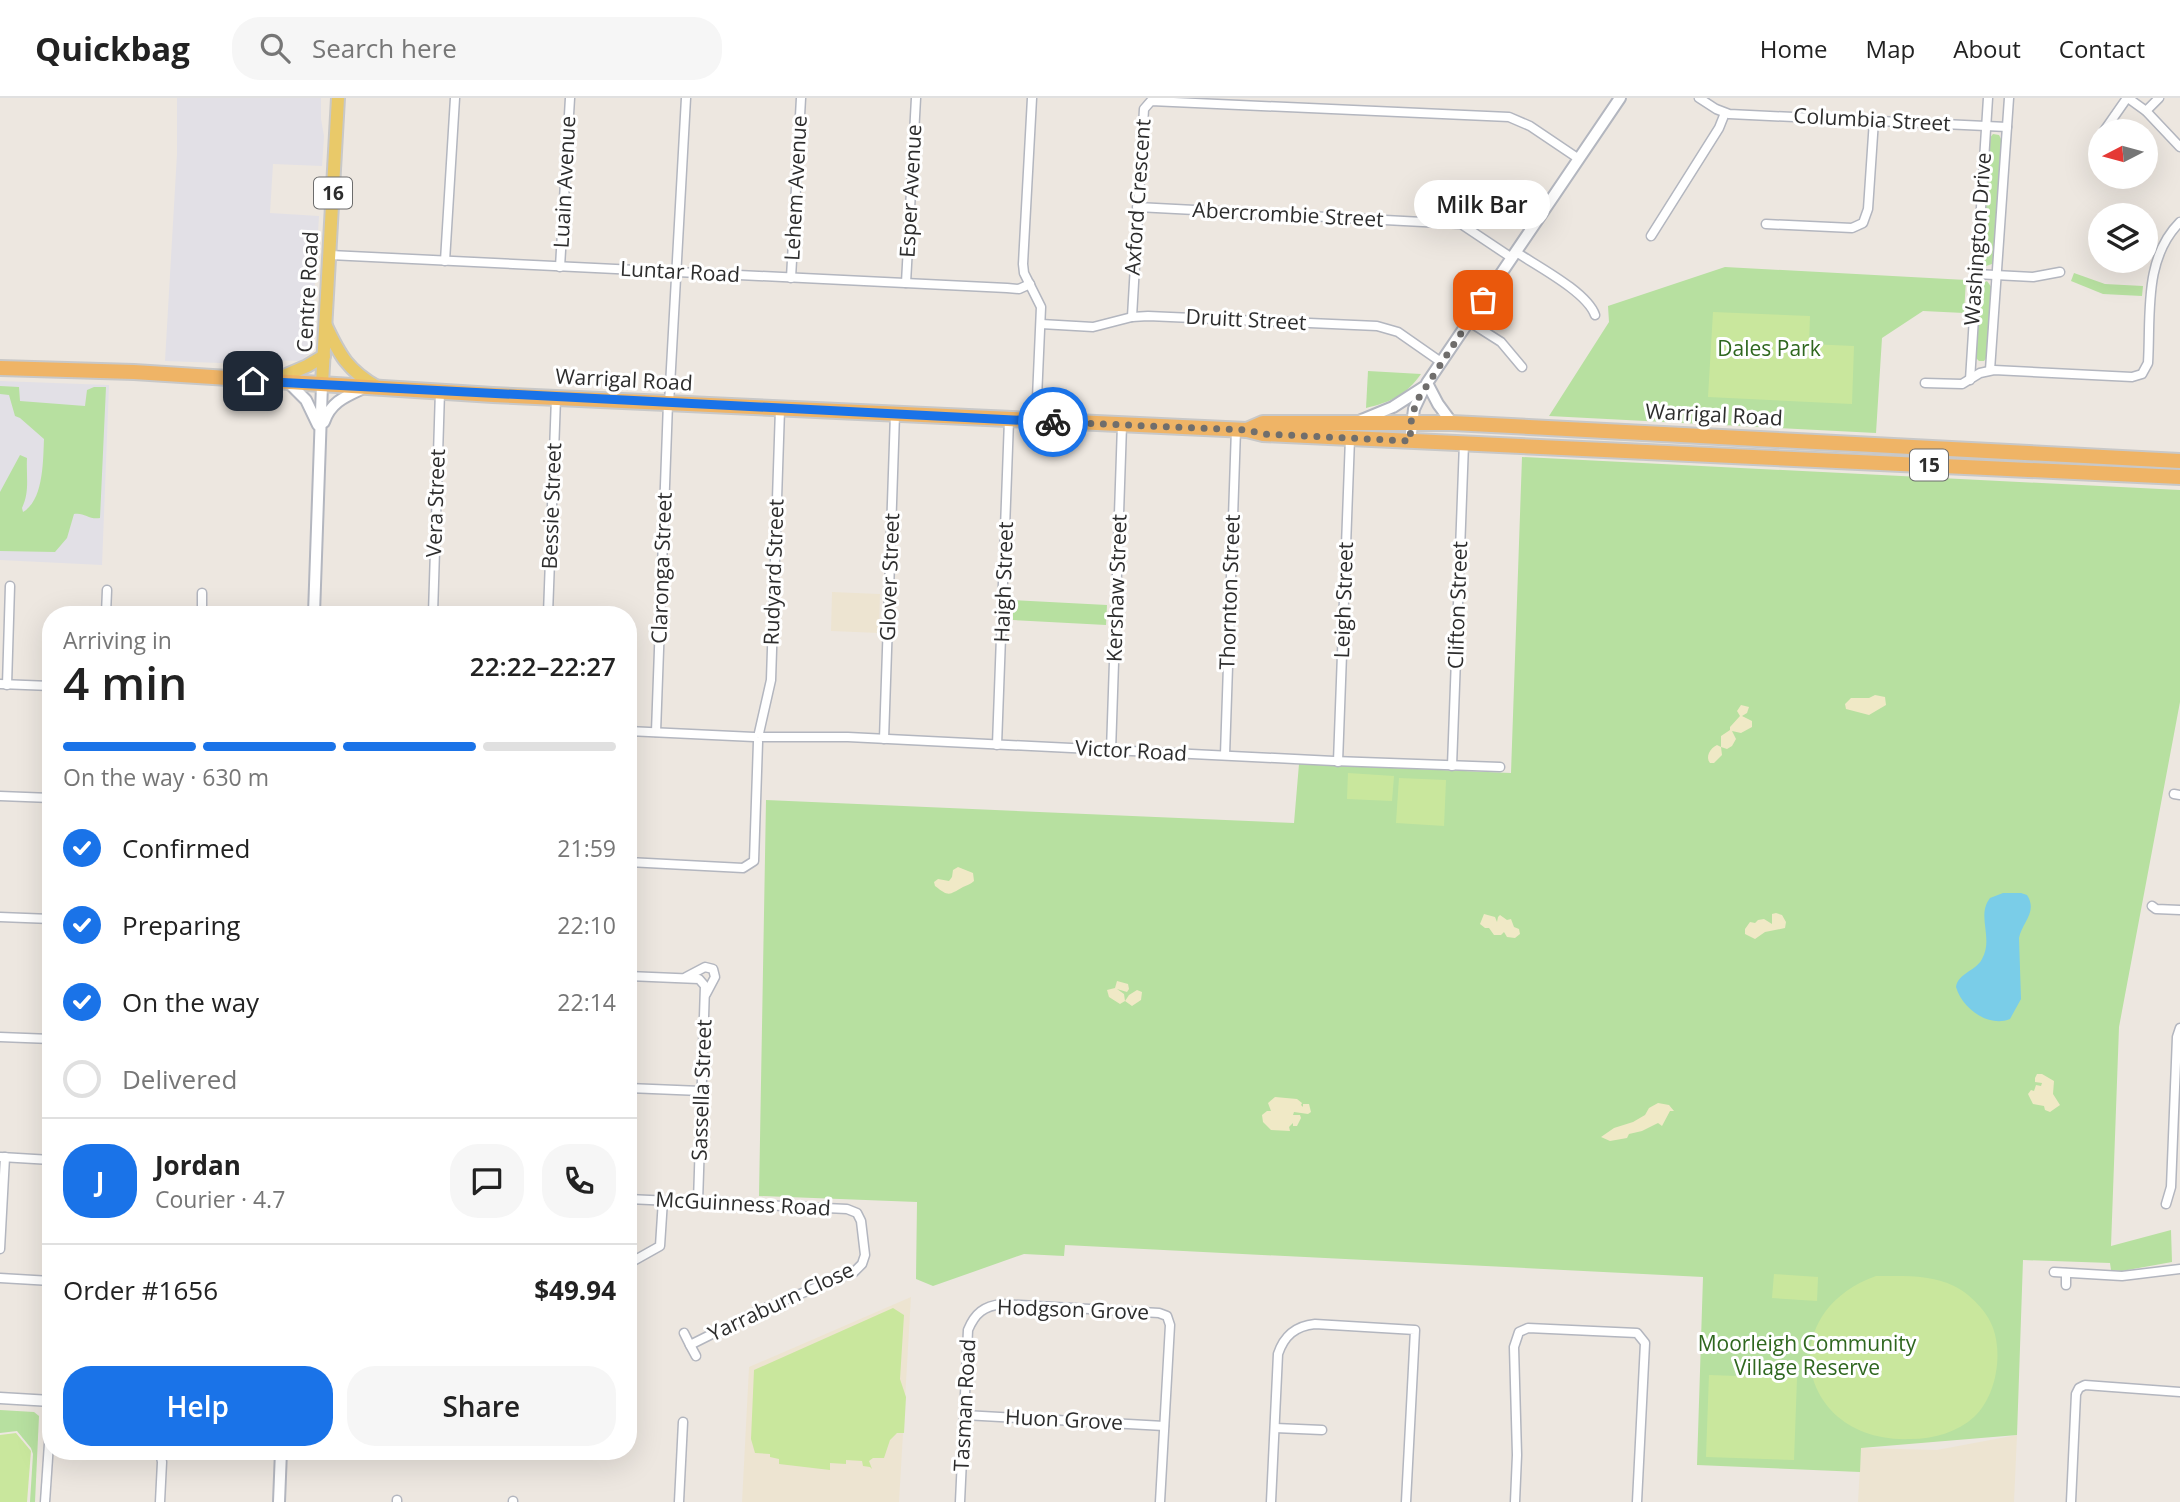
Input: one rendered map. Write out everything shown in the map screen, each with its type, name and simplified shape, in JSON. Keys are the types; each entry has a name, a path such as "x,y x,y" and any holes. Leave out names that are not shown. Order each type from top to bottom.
{"highway":[{"name":"Warrigal Road","path":"0,368 134,372 668,404 1241,429 1263,434 2180,477"},
{"name":"Warrigal Road","path":"1241,429 1263,423 1452,423 2180,461"}],"main road":[{"name":"Centre Road","path":"314,606 322,384 338,98"},
{"path":"1410,441 1414,407 1426,385 1620,98"},
{"path":"320,431 330,409 338,401 372,387 343,360 326,326"},
{"path":"272,381 324,356"},
{"path":"289,383 306,400 320,431"},
{"path":"1356,422 1388,410 1426,385"},
{"path":"1426,385 1452,423"},
{"path":"279,1502 281,1460"}],"street":[{"path":"445,261 455,98"},
{"name":"Luain Avenue","path":"561,267 570,98"},
{"name":"Claronga Street","path":"656,732 668,404 686,98"},
{"name":"Lehem Avenue","path":"791,278 801,98"},
{"name":"Esper Avenue","path":"906,283 916,98"},
{"path":"1032,98 1023,264 1041,307 1036,421"},
{"name":"Columbia Street","path":"1699,98 1725,113 2007,127"},
{"name":"Washington Drive","path":"1970,380 1988,98"},
{"name":"Washington Drive","path":"1987,371 1997,275 2009,98"},
{"path":"2113,119 2128,98 2146,111 2180,147"},
{"path":"2146,111 2159,98"},
{"name":"Axford Crescent","path":"1132,317 1144,109 1146,104 1155,100 1509,117 1530,125 1579,159"},
{"path":"1651,236 1719,128 1725,113"},
{"path":"1766,224 1852,228 1863,223 1868,209 1874,120"},
{"name":"Abercrombie Street","path":"1137,207 1461,223 1580,295 1595,315"},
{"path":"1925,383 1958,384 1987,371 2132,377 2145,372 2148,363 2154,266 2161,248 2180,222"},
{"name":"Luntar Road","path":"330,255 1019,289 1030,285"},
{"path":"1976,274 2033,277 2060,272"},
{"name":"Druitt Street","path":"1041,324 1093,327 1132,317 1384,327 1398,332 1441,362"},
{"path":"1468,321 1501,342 1522,367"},
{"name":"Vera Street","path":"433,606 440,391"},
{"name":"Bessie Street","path":"548,606 556,398"},
{"name":"Rudyard Street","path":"637,862 743,868 754,861 758,737 771,680 780,409"},
{"name":"Glover Street","path":"884,739 895,414"},
{"name":"Haigh Street","path":"997,745 1009,420"},
{"name":"Kershaw Street","path":"1111,751 1122,425"},
{"name":"Thornton Street","path":"1225,755 1241,429"},
{"name":"Leigh Street","path":"1338,761 1350,438"},
{"name":"Clifton Street","path":"1452,766 1464,443"},
{"path":"10,586 2,685 42,686"},
{"path":"106,606 107,590"},
{"path":"202,593 202,606"},
{"name":"Victor Road","path":"637,731 884,739 1500,767"},
{"path":"0,796 42,798"},
{"path":"2152,906 2157,909 2180,910"},
{"path":"0,917 42,919"},
{"path":"637,976 683,978 705,967 713,970 715,977 705,997"},
{"name":"Sassella Street","path":"683,978 699,979 705,986 698,1202"},
{"path":"2166,1204 2171,1187 2177,1125 2177,1037 2180,1028"},
{"path":"0,1037 42,1039"},
{"path":"637,1088 701,1091"},
{"path":"0,1249 2,1157 42,1159"},
{"name":"McGuinness Road","path":"637,1199 846,1209 857,1213"},
{"path":"637,1259 660,1246 663,1200"},
{"name":"Yarraburn Close","path":"690,1345 756,1312 854,1272 862,1264 865,1255 861,1221 857,1213"},
{"path":"2054,1272 2122,1276 2180,1269"},
{"path":"2066,1273 2066,1285"},
{"path":"0,1278 42,1280"},
{"name":"Hodgson Grove","path":"979,1311 989,1305 1002,1304 1159,1313 1167,1316 1170,1325 1164,1426"},
{"name":"Tasman Road","path":"960,1502 968,1330 979,1311"},
{"path":"1271,1502 1278,1354 1294,1330 1315,1325 1415,1330 1406,1502"},
{"path":"1515,1502 1517,1455 1514,1347 1519,1332 1528,1328 1637,1333 1645,1343 1637,1502"},
{"name":"Yarraburn Close","path":"684,1333 696,1356"},
{"path":"2071,1502 2079,1388 2085,1385 2180,1392"},
{"path":"0,1398 42,1401"},
{"name":"Huon Grove","path":"964,1415 1164,1426"},
{"path":"679,1502 683,1422"},
{"path":"1160,1502 1164,1426"},
{"path":"1275,1428 1322,1430"},
{"path":"45,1502 48,1460"},
{"path":"160,1502 162,1460"}],"shaded area":[{"path":"177,98 321,98 324,136 322,166 273,164 270,213 319,216 311,352 300,361 265,360 247,364 165,361 177,154"},
{"path":"0,381 109,385 102,565 0,560"},
{"path":"832,592 880,594 879,633 831,631"},
{"path":"911,1297 899,1502 742,1502 749,1367"},
{"path":"2017,1435 2014,1502 1858,1502 1861,1448 1937,1450"}],"green space":[{"path":"1993,134 1999,135 2002,141 1994,259 1992,264 1986,266 1981,260 1989,139"},
{"name":"Dales Park","path":"1725,267 1966,280 1964,313 1923,311 1882,338 1876,433 1549,416 1609,322 1608,306"},
{"path":"2074,273 2105,284 2143,286 2142,296 2103,294 2071,281"},
{"path":"1987,281 1992,288 1987,357 1984,361 1979,361 1975,357 1980,285"},
{"path":"1713,312 1810,316 1809,344 1854,346 1852,404 1708,397"},
{"path":"1368,371 1421,374 1397,397 1366,408"},
{"path":"0,386 19,387 20,401 85,406 87,390 106,387 100,518 74,514 67,538 55,552 0,551 0,492 20,455 27,458 27,490 23,512 30,506 39,489 44,439 15,416 9,395 0,394"},
{"name":"Moorleigh Community Village Reserve","path":"1522,457 2180,490 2180,702 2119,1027 2111,1246 2171,1230 2172,1262 2122,1271 2111,1270 2110,1263 2023,1260 2017,1435 1861,1448 1860,1472 1697,1465 1703,1277 1065,1245 1064,1256 1024,1254 933,1286 916,1279 917,1202 759,1196 766,800 1294,823 1299,764 1511,773"},
{"path":"1013,600 1107,605 1106,625 1013,620"},
{"path":"1348,773 1394,776 1392,801 1347,799"},
{"path":"1399,778 1446,780 1444,826 1396,823"},
{"path":"1774,1274 1818,1277 1817,1301 1772,1298"},
{"path":"1876,1276 1916,1276 1945,1282 1972,1298 1991,1322 1996,1339 1996,1375 1982,1409 1960,1427 1945,1434 1919,1439 1873,1435 1843,1421 1823,1400 1812,1374 1811,1346 1821,1318 1842,1294"},
{"path":"893,1308 904,1315 900,1379 906,1397 904,1433 897,1433 890,1440 884,1458 873,1458 869,1461 872,1469 863,1466 862,1461 846,1460 846,1464 830,1463 830,1470 779,1464 779,1459 770,1457 770,1454 755,1453 751,1439 754,1370"},
{"path":"1709,1375 1797,1378 1794,1460 1706,1457"},
{"path":"0,1410 34,1412 39,1416 35,1502 30,1502 33,1454 31,1448 17,1431 0,1433"},
{"path":"16,1433 31,1451 27,1502 0,1502 0,1435"}],"sand":[{"path":"1875,695 1885,697 1886,705 1869,715 1846,709 1845,704 1851,698 1869,698"},
{"path":"1741,705 1749,707 1747,713 1742,716 1752,721 1752,727 1741,733 1732,731 1736,739 1732,746 1727,749 1721,747 1721,736 1730,730 1740,716 1737,711"},
{"path":"1717,745 1721,747 1722,755 1714,763 1710,763 1710,750"},
{"path":"958,867 973,873 974,881 949,894 935,886 934,882 938,879 949,881 953,870"},
{"path":"1484,914 1495,917 1497,922 1500,915 1507,920 1511,919 1520,934 1515,938 1507,937 1504,932 1494,935 1489,928 1480,924"},
{"path":"1772,914 1782,915 1786,922 1785,928 1765,932 1755,939 1745,934 1750,922 1764,919 1772,924"},
{"path":"1117,981 1128,984 1129,989 1127,992 1117,989 1124,994 1125,1001 1120,1004 1109,997 1107,990 1115,988"},
{"path":"1137,990 1142,992 1141,1000 1132,1006 1125,1001"},
{"path":"2037,1074 2054,1081 2053,1094 2060,1105 2050,1112 2045,1110 2044,1106 2033,1104 2028,1094 2031,1090 2034,1091 2036,1085 2041,1086 2042,1083 2035,1082"},
{"path":"1275,1097 1297,1099 1303,1107 1303,1104 1309,1104 1311,1112 1294,1112 1293,1115 1300,1115 1301,1118 1297,1126 1293,1126 1293,1123 1289,1127 1290,1131 1271,1130 1263,1122 1262,1115 1271,1111 1268,1103"},
{"path":"1658,1103 1669,1105 1674,1111 1670,1111 1662,1126 1658,1123 1629,1134 1627,1138 1610,1141 1601,1137 1614,1128 1645,1115 1649,1108"}],"water":[{"path":"2003,893 2027,895 2031,907 2019,938 2021,999 2010,1019 1993,1021 1970,1009 1956,987 1960,978 1982,959 1986,943 1986,905 1990,898"}],"way so far":[{"path":"1053,422 1247,430 1263,434 1410,441 1416,402 1483,300"}],"place":[{"name":"Milk Bar","path":"1483,300"}],"route":[{"path":"253,381 1053,422"}]}
